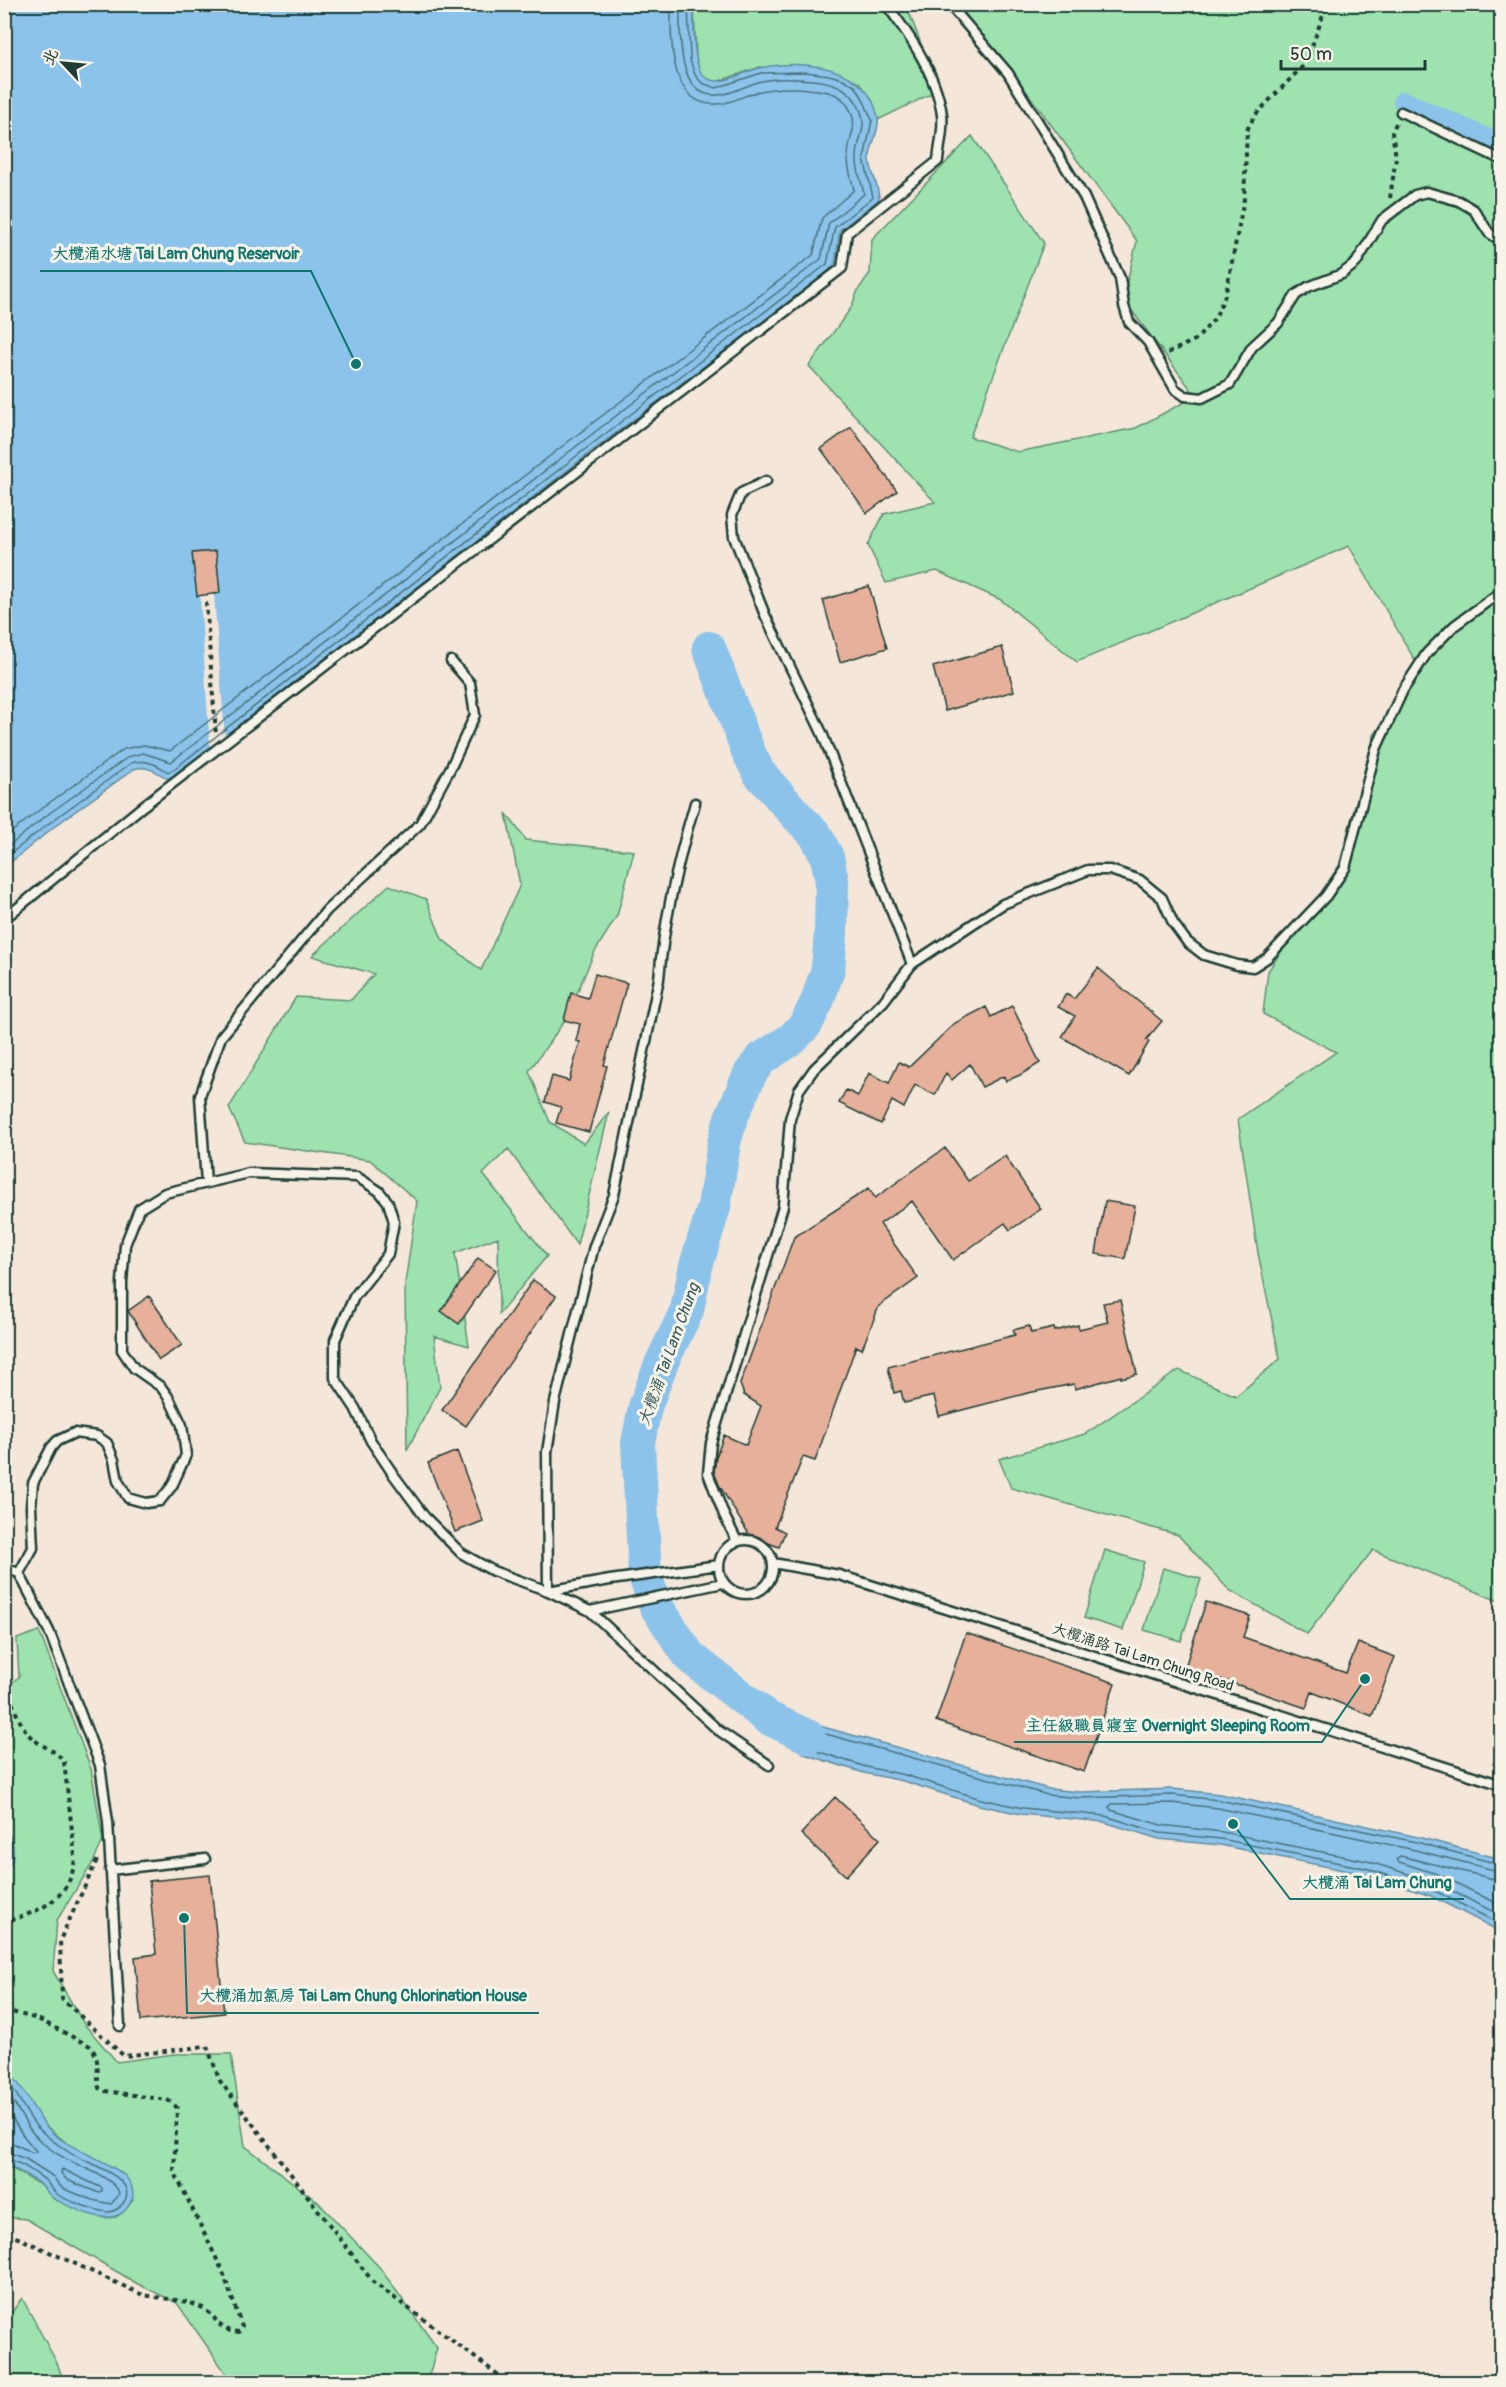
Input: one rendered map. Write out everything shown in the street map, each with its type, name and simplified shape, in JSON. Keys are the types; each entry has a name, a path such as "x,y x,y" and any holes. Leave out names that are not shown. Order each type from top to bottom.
{"lane":[{"path":"4,919 216,750 842,267 847,233 938,161 942,117 934,84 886,4"},
{"path":"949,4 1008,73 1084,198 1120,278 1129,322 1143,336 1175,388 1185,396 1203,398 1230,384 1252,347 1278,323 1296,295 1308,287 1342,274 1356,263 1382,220 1415,195 1427,192 1448,196 1473,210 1489,233 1502,241"},
{"path":"1401,112 1502,160"},
{"path":"766,481 741,493 732,515 734,537 765,615 822,733 912,964"},
{"path":"737,1541 708,1473 711,1443 783,1206 790,1119 799,1090 814,1069 883,1002 912,964 1004,904 1088,870 1110,870 1140,880 1161,898 1173,923 1187,942 1204,955 1237,966 1252,967 1267,958 1326,896 1345,868 1376,749 1403,690 1434,646 1454,626 1502,591"},
{"path":"206,1183 200,1096 221,1037 327,910 420,824 451,767 475,715 470,682 451,661"},
{"path":"548,1591 547,1452 555,1402 594,1246 614,1195 659,979 662,950 680,860 694,803"},
{"path":"19,1573 33,1548 31,1507 33,1483 57,1441 74,1433 97,1436 107,1443 114,1460 118,1481 128,1498 146,1503 160,1501 172,1486 186,1455 182,1425 169,1398 160,1387 134,1368 122,1350 124,1245 139,1209 165,1193 249,1173 357,1177 379,1191 388,1202 394,1222 388,1254 354,1297 335,1340 335,1378 393,1474 424,1516 461,1553 494,1570 548,1591 590,1611 718,1730 769,1765"},
{"path":"745,1540 760,1544 771,1556 773,1563 770,1581 756,1593 738,1594 723,1583 718,1565 724,1551 737,1541 745,1540"},
{"name":"大欖涌路 Tai Lam Chung Road","path":"773,1563 839,1575 1502,1785"},
{"path":"4,1564 7,1569 19,1573 49,1630 100,1765 109,1846 120,2026"},
{"path":"548,1591 718,1565"},
{"path":"590,1611 723,1583"},
{"path":"110,1870 205,1859"}],"path":[{"path":"1157,358 1197,339 1215,318 1226,292 1244,199 1247,130 1255,115 1306,63 1328,4"},
{"path":"1388,216 1396,157 1392,133"},
{"path":"206,602 216,750"},
{"path":"4,1677 11,1699 28,1735 58,1753 64,1762 75,1870 60,1896 43,1908 4,1922"},
{"path":"109,1846 97,1860 60,1940 62,1999 124,2056 207,2046 220,2081 373,2282 508,2382"},
{"path":"4,2010 38,2019 90,2046 96,2052 98,2060 99,2088 105,2091 167,2100 177,2108 172,2164 174,2171 223,2272 242,2327 239,2332 230,2331 218,2324 213,2316 202,2308 188,2302 143,2295 21,2239 9,2235 4,2237"}],"green space":[{"path":"694,5 906,5 939,90 878,120 868,95 860,83 760,67 716,82 705,78 700,72 696,58"},
{"path":"953,5 1501,5 1501,1602 1373,1550 1307,1634 1229,1590 1178,1535 1011,1488 999,1459 1085,1434 1179,1370 1236,1396 1280,1359 1258,1253 1238,1119 1336,1052 1263,1014 1268,971 1339,866 1374,735 1407,690 1417,664 1349,546 1077,662 1001,600 937,571 886,583 868,545 884,514 935,502 809,366 851,308 858,290 870,273 872,239 972,136 1044,243 970,437 1018,452 1136,428 1196,396 1123,299 1137,241 1029,95"},
{"path":"506,813 526,840 634,851 617,916 594,953 566,1019 529,1071 550,1122 584,1144 609,1112 577,1245 508,1149 483,1174 547,1256 499,1314 498,1237 455,1253 469,1346 434,1336 440,1387 407,1450 405,1284 417,1201 370,1160 245,1142 229,1108 296,997 351,1000 374,974 312,956 389,885 426,899 442,939 481,970 520,885"},
{"path":"1105,1550 1144,1562 1123,1630 1084,1618"},
{"path":"1163,1568 1201,1579 1181,1641 1144,1630"},
{"path":"39,1631 91,1769 103,1841 92,1864 57,1920 53,1971 84,2024 117,2062 174,2054 231,2054 245,2146 318,2202 380,2268 437,2348 427,2382 232,2382 177,2303 138,2284 26,2219 5,2217 4,2164 42,2186 54,2199 105,2218 116,2217 133,2200 105,2163 74,2149 41,2122 17,2083 5,2070 5,1871 11,1861 12,1849 5,1827 5,1688 19,1677 17,1639"},
{"path":"22,2298 57,2363 64,2382 5,2382 5,2322"}],"water":[{"path":"5,5 694,5 697,63 700,71 710,80 724,80 777,65 795,65 832,70 862,87 872,100 878,118 878,128 870,158 879,199 840,230 835,264 827,273 587,455 178,774 168,779 148,769 134,769 55,826 5,867"},
{"path":"780,1717 1049,1789 1080,1792 1173,1789 1220,1794 1418,1837 1501,1859 1501,1932 1431,1896 1363,1874 1220,1845 1159,1839 1104,1822 1021,1814 979,1805 903,1781 864,1773 807,1755 791,1745 774,1728 768,1718"},
{"path":"4,1827 13,1844 12,1860 5,1871"},
{"path":"4,2070 18,2083 40,2118 54,2134 71,2146 108,2164 127,2178 133,2190 133,2196 127,2208 120,2214 103,2217 73,2208 54,2199 40,2184 5,2164"}],"pier":[{"path":"216,551 220,593 214,594 225,737 210,749 200,596 197,596 192,553"}],"building":[{"path":"851,427 897,491 867,513 821,449"},
{"path":"216,551 220,593 197,596 192,553"},
{"path":"869,586 887,648 840,662 823,600"},
{"path":"1002,647 1014,691 945,711 933,667"},
{"path":"1098,968 1162,1021 1146,1040 1149,1042 1129,1076 1062,1037 1075,1016 1058,1007 1066,994 1074,999"},
{"path":"595,974 627,983 604,1065 607,1066 589,1132 556,1123 561,1107 545,1102 552,1076 569,1081 580,1042 576,1041 580,1024 564,1020 571,993 588,998"},
{"path":"1012,1006 1040,1063 1020,1075 1006,1081 1004,1076 982,1087 970,1064 952,1080 946,1073 935,1095 915,1085 904,1108 892,1101 881,1124 839,1103 846,1090 858,1096 869,1073 889,1083 899,1062 909,1067 955,1023 986,1007 991,1017"},
{"path":"945,1148 968,1181 1005,1156 1041,1209 1010,1230 1005,1223 953,1260 912,1201 880,1224 918,1278 879,1306 862,1349 856,1346 815,1461 803,1457 775,1527 785,1532 779,1547 750,1536 719,1485 714,1472 716,1457 724,1435 746,1445 761,1406 744,1395 740,1384 794,1237 869,1188 875,1198"},
{"path":"1105,1201 1135,1206 1125,1259 1096,1254"},
{"path":"478,1258 496,1270 459,1324 441,1311"},
{"path":"533,1280 556,1296 466,1426 442,1410"},
{"path":"149,1296 182,1345 159,1360 128,1311"},
{"path":"1120,1300 1137,1374 1121,1378 1121,1376 1075,1389 1074,1384 1028,1393 939,1416 934,1396 904,1403 901,1391 894,1393 888,1367 1015,1335 1013,1330 1029,1326 1031,1333 1054,1328 1055,1331 1078,1325 1079,1329 1108,1322 1103,1303"},
{"path":"457,1451 483,1521 455,1532 428,1463"},
{"path":"1206,1602 1250,1616 1243,1637 1346,1673 1358,1643 1395,1657 1372,1716 1312,1692 1306,1708 1185,1667"},
{"path":"966,1633 1115,1683 1084,1772 936,1721"},
{"path":"835,1797 880,1839 846,1876 801,1834"},
{"path":"210,1875 224,2013 141,2021 135,1957 156,1954 149,1881"}],"waterway":[{"path":"1403,101 1502,145"},
{"name":"大欖涌 Tai Lam Chung","path":"709,648 748,751 759,773 815,834 827,857 832,881 831,933 828,969 817,1002 806,1024 792,1039 761,1059 750,1074 731,1118 724,1143 714,1207 696,1266 687,1310 662,1362 645,1407 638,1443 645,1576 656,1606 690,1657 768,1718 809,1737"}],"place":[{"name":"大欖涌水塘 Tai Lam Chung Reservoir","path":"356,364"},
{"name":"主任級職員寢室 Overnight Sleeping Room","path":"1365,1679"},
{"name":"大欖涌 Tai Lam Chung","path":"1233,1824"},
{"name":"大欖涌加氯房 Tai Lam Chung Chlorination House","path":"184,1918"}]}
